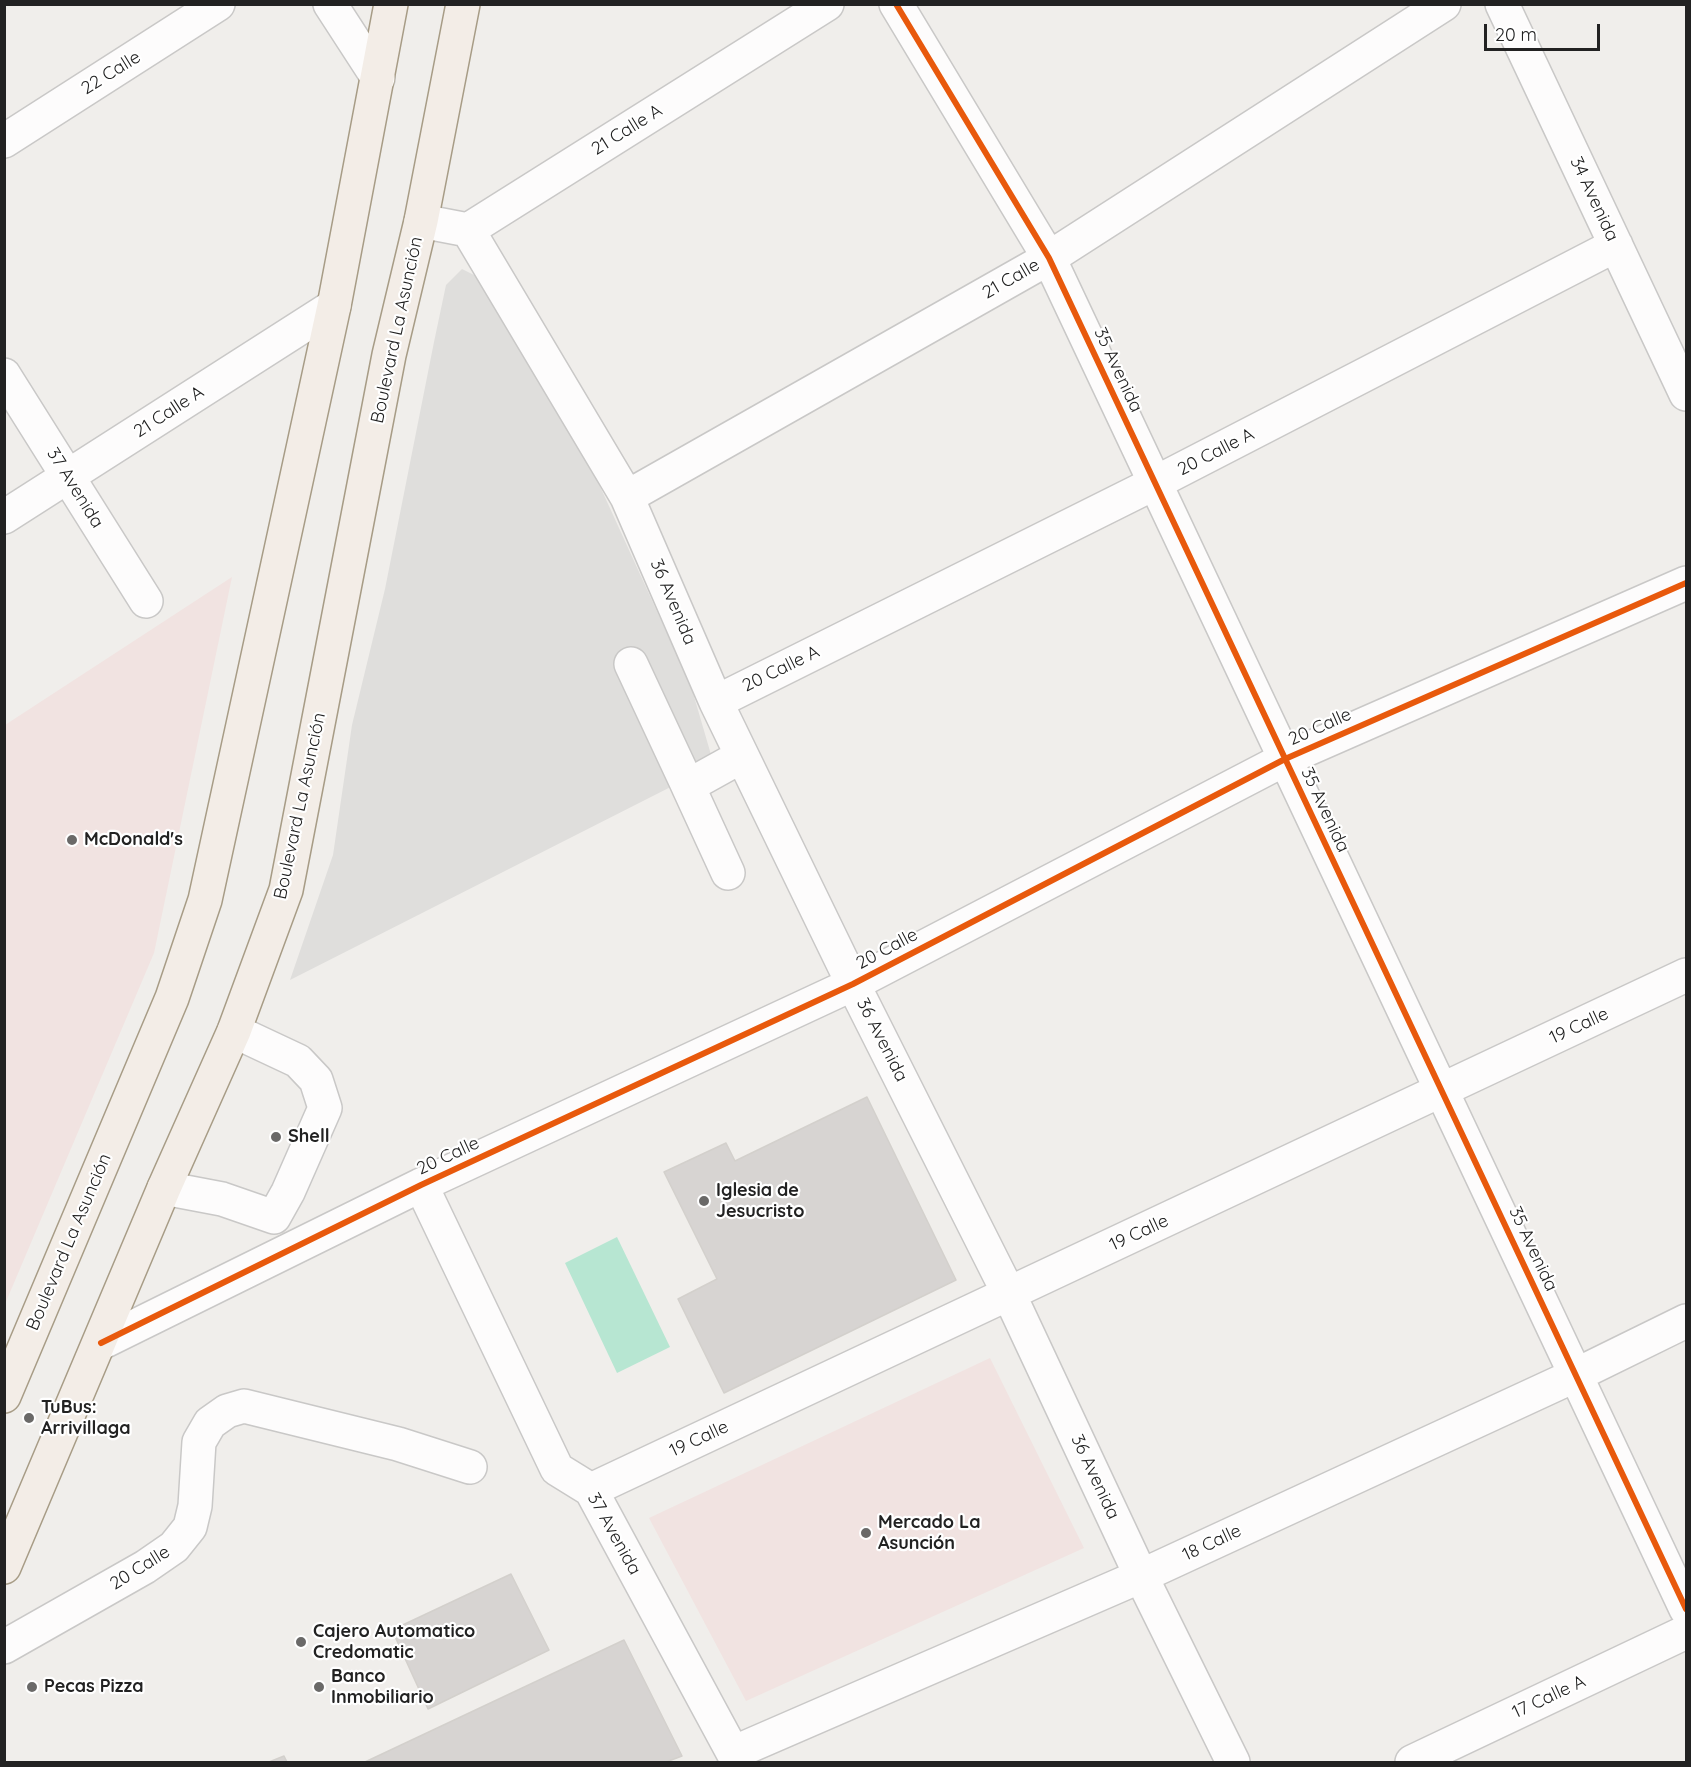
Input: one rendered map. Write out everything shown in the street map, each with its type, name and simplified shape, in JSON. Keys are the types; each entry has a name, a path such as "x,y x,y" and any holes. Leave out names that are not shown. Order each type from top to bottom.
{"main road":[{"name":"Boulevard La Asunción","path":"5,1394 172,998 205,900 334,306 391,4"},
{"name":"Boulevard La Asunción","path":"4,1568 164,1188 234,1031 286,890 389,355 421,221 464,4"}],"street":[{"name":"22 Calle","path":"4,141 218,4"},
{"path":"330,4 378,78"},
{"name":"21 Calle A","path":"468,230 827,4"},
{"name":"35 Avenida","path":"896,4 1049,258 1686,1609"},
{"name":"21 Calle","path":"627,497 1049,258 1444,4"},
{"name":"34 Avenida","path":"1502,4 1686,394"},
{"path":"421,221 468,230"},
{"name":"36 Avenida","path":"468,230 627,497 716,702 853,984 1009,1294 1141,1576 1233,1762"},
{"name":"20 Calle A","path":"716,702 1155,483 1616,245"},
{"name":"21 Calle A","path":"4,517 334,306"},
{"name":"37 Avenida","path":"4,375 146,601"},
{"name":"20 Calle","path":"100,1343 421,1185 853,984 1285,759 1686,583"},
{"path":"631,664 728,873"},
{"path":"688,786 742,756"},
{"name":"19 Calle","path":"591,1490 1686,975"},
{"path":"234,1031 298,1061 316,1080 325,1107 274,1217 286,1252"},
{"name":"37 Avenida","path":"421,1185 557,1469 591,1490 736,1758"},
{"path":"164,1188 222,1199 274,1217"},
{"name":"18 Calle","path":"736,1758 1141,1576 1576,1375 1686,1321"},
{"name":"20 Calle","path":"4,1647 145,1567 174,1547 190,1527 195,1506 199,1442 210,1423 227,1411 244,1406 398,1444 470,1467"},
{"name":"17 Calle A","path":"1412,1762 1686,1632"}],"shaded area":[{"path":"462,269 478,277 593,471 691,686 714,765 290,980 333,855 352,725 385,589 446,285"},
{"path":"232,577 154,953 5,1304 5,725"},
{"name":"Mercado La Asunción","path":"990,1358 1084,1548 746,1701 649,1518"}],"green space":[{"path":"617,1237 670,1347 617,1373 565,1263"}],"building":[{"path":"867,1097 956,1280 724,1393 678,1299 717,1279 664,1172 726,1143 735,1161"},
{"path":"511,1574 549,1650 428,1709 392,1630"},
{"path":"624,1640 682,1756 666,1762 365,1762"},
{"path":"284,1756 287,1762 269,1762"}],"cycle path":[{"path":"896,4 1049,258 1686,1609"},
{"path":"101,1343 421,1185 853,984 1285,759 1686,583"}],"place":[{"name":"McDonald's","path":"72,840"},
{"name":"Shell","path":"276,1137"},
{"name":"Iglesia de Jesucristo","path":"704,1201"},
{"name":"TuBus: Arrivillaga","path":"29,1418"},
{"name":"Mercado La Asunción","path":"866,1533"},
{"name":"Cajero Automatico Credomatic","path":"301,1642"},
{"name":"Pecas Pizza","path":"32,1687"},
{"name":"Banco Inmobiliario","path":"319,1687"}]}
